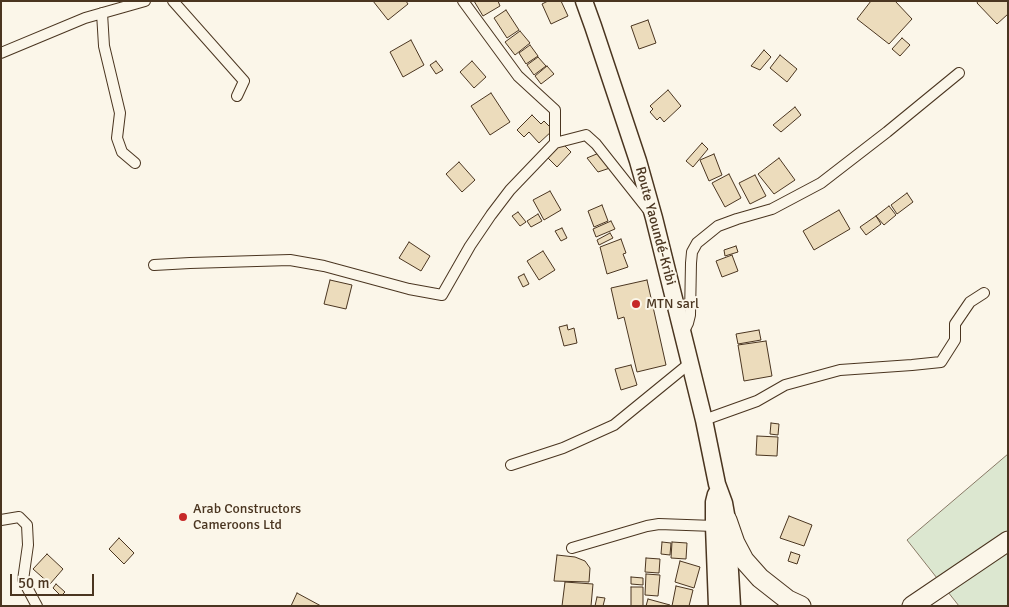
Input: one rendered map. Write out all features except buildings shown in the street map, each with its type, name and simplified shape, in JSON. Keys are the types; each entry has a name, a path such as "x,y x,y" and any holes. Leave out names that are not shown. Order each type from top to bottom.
{"highway":[{"path":"721,523 736,543 744,560 760,578 788,600 801,606"},
{"path":"912,606 1008,541"},
{"path":"929,606 1008,550"}],"main road":[{"name":"Route Yaoundé-Kribi","path":"584,1 626,123 654,218 704,420 717,484 724,503 721,523"},
{"path":"717,606 721,523"},
{"path":"721,523 732,606"}],"street":[{"path":"1,53 85,18 145,1"},
{"path":"173,1 244,81 237,96"},
{"path":"463,1 518,76 555,110 555,142"},
{"path":"102,13 104,46 120,113 117,138 122,152 135,163"},
{"path":"683,333 690,315 692,252 697,243 718,226 772,209 821,183 959,73"},
{"path":"154,266 290,260 324,266 415,290 442,295 470,246 510,190 555,142 586,135 596,144 654,218"},
{"path":"704,420 757,401 785,385 840,370 942,362 954,340 955,324 970,302 984,293"},
{"path":"511,466 563,448 614,425 690,363"},
{"path":"1,520 19,517 27,525 28,545 23,580 37,606"},
{"path":"572,548 647,526 659,524 721,523"}],"green space":[{"path":"1008,454 1008,606 959,606 907,540"}],"place":[{"name":"MTN sarl","path":"636,304"},
{"name":"Arab Constructors Cameroons Ltd","path":"183,517"}]}
